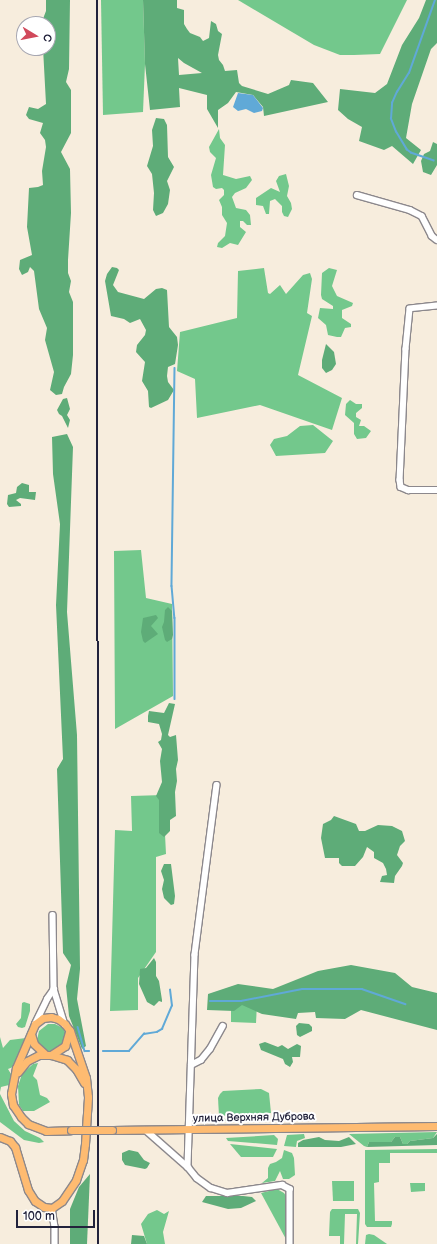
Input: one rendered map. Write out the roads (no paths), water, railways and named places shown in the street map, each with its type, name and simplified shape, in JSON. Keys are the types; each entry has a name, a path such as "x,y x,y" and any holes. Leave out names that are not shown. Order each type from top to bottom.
{"main road":[{"path":"0,1137 10,1141 15,1147 28,1190 35,1201 44,1207 52,1208 68,1194 76,1180 83,1160 86,1144 88,1097 86,1078 70,1031 65,1024 58,1019 51,1017 43,1018 35,1024 12,1084"},
{"path":"48,1055 58,1052 65,1046 70,1031"},
{"path":"31,1034 34,1044 48,1055"},
{"path":"12,1084 19,1070 27,1061 39,1055 48,1055 67,1060 76,1069 83,1080 88,1097"},
{"name":"улица Верхняя Дуброва","path":"12,1084 11,1094 13,1105 20,1117 28,1124 46,1131 147,1131 437,1126"}],"street":[{"path":"357,196 410,210 422,216 432,236 437,240"},
{"path":"437,306 410,309 406,349 400,480 401,487 408,490 437,490"},
{"path":"188,1167 195,955 217,785"},
{"path":"53,915 54,989 65,1024"},
{"path":"35,1024 47,999 54,989"},
{"path":"191,1065 201,1060 206,1055 223,1026"},
{"path":"147,1131 188,1167 197,1178 211,1188 227,1193 282,1185 290,1189 290,1244"},
{"path":"52,1208 56,1227 56,1244"}],"water":[{"path":"238,93 253,95 263,108 262,111 254,113 246,109 238,111 233,107"}],"waterway":[{"path":"434,161 411,153 407,150 396,132 391,119 392,103 409,73 435,0"},
{"path":"175,368 172,586 175,618 175,699"},
{"path":"210,1001 241,1001 302,989 362,989 405,1004"},
{"path":"103,1051 129,1051 144,1034 157,1032 162,1029 172,1006 170,990"},
{"path":"78,1027 85,1051 89,1051"}],"railway":[{"path":"97,0 99,1244"}]}
